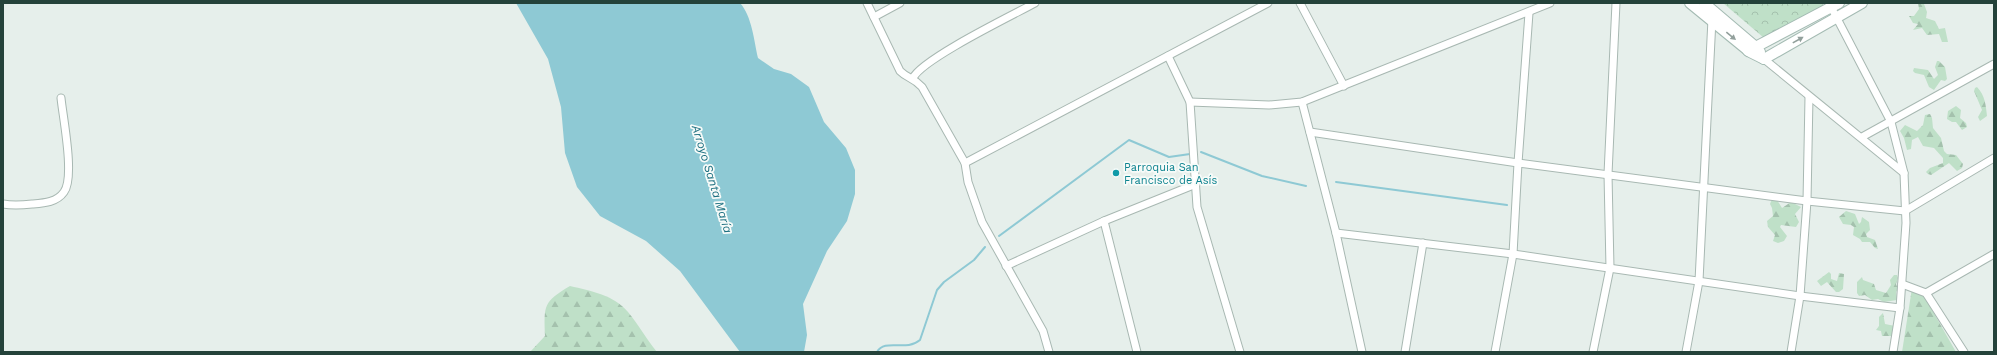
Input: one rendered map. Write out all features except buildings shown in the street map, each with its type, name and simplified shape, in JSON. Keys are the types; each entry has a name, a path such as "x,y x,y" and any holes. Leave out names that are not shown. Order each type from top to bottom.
{"street":[{"path":"867,3 900,71 905,76 913,78 932,103 965,163 976,209 1043,332 1049,352"},
{"path":"874,17 900,3"},
{"path":"913,78 921,67 942,54 1035,3"},
{"path":"965,163 1268,3"},
{"path":"1300,3 1344,86"},
{"path":"1190,102 1269,105 1302,102 1550,3"},
{"path":"1593,352 1610,268 1608,174 1616,3"},
{"path":"1690,3 1712,16 1809,97 1862,137 1904,173"},
{"path":"1686,352 1699,281 1712,16 1704,3"},
{"path":"1764,59 1862,3"},
{"path":"1753,49 1833,4 1837,18 1891,122 1904,173 1905,211 1900,308 1893,352"},
{"path":"1495,352 1513,254 1529,12"},
{"path":"1168,56 1190,102 1198,207 1240,352"},
{"path":"1862,137 1994,64"},
{"path":"1790,352 1800,296 1808,201 1809,97"},
{"path":"3,204 13,206 48,203 58,199 64,192 68,182 69,168 61,98"},
{"path":"1302,102 1336,233 1362,352"},
{"path":"1310,132 1518,163 1703,186 1808,201 1905,211 1994,158"},
{"path":"1006,266 1104,221 1196,184"},
{"path":"1104,221 1137,352"},
{"path":"1336,233 1513,254 1800,296 1900,308"},
{"path":"1405,352 1423,243"},
{"path":"1926,293 1994,254"},
{"path":"1902,284 1926,293 1964,352"}],"green space":[{"path":"1723,3 1822,3 1824,7 1764,38"},
{"path":"1918,3 1924,4 1927,12 1926,18 1935,21 1939,29 1945,28 1948,42 1942,42 1939,34 1927,35 1922,28 1913,30 1918,24 1913,23 1909,16 1914,16 1919,9"},
{"path":"1937,61 1945,67 1947,79 1945,81 1941,80 1934,90 1929,87 1924,75 1913,71 1914,68 1928,70 1934,79 1938,75 1935,67"},
{"path":"1977,87 1980,90 1986,105 1987,116 1980,121 1978,117 1982,110 1974,91"},
{"path":"1956,106 1961,110 1960,118 1966,123 1967,127 1962,130 1956,122 1952,122 1947,119 1948,111"},
{"path":"1930,114 1933,128 1941,138 1944,151 1947,154 1956,155 1963,164 1962,168 1957,171 1949,163 1931,175 1928,174 1926,172 1930,168 1943,163 1943,158 1934,148 1923,146 1918,137 1912,140 1911,149 1907,150 1904,138 1900,131 1905,125 1917,131 1923,125 1925,115"},
{"path":"1772,199 1777,200 1782,208 1791,202 1801,207 1795,214 1799,222 1796,227 1781,225 1780,227 1787,236 1784,241 1778,243 1773,241 1775,235 1768,227 1767,221 1773,216 1770,204"},
{"path":"1846,211 1855,214 1859,224 1862,217 1869,222 1870,230 1866,234 1867,237 1875,240 1878,249 1875,248 1870,242 1862,242 1853,235 1854,227 1843,224 1839,217"},
{"path":"1829,272 1831,274 1831,279 1837,281 1839,273 1844,274 1843,289 1839,292 1836,292 1827,282 1821,286 1817,281"},
{"path":"1894,275 1897,275 1898,278 1896,284 1898,289 1896,292 1897,300 1884,302 1878,299 1872,300 1865,295 1859,296 1857,293 1857,282 1862,277 1863,280 1874,284 1876,290 1886,293 1891,285 1890,280"},
{"path":"1916,285 1919,287 1956,352 1902,352 1912,288"},
{"path":"570,286 602,294 616,301 628,312 657,352 530,352 545,336 545,311 547,305 561,291"},
{"path":"1883,313 1885,324 1895,326 1893,336 1882,336 1881,331 1876,330 1879,326 1879,317"}],"water":[{"name":"Arroyo Santa María","path":"516,3 740,3 744,8 750,22 758,58 774,69 791,74 809,87 824,122 846,148 855,170 855,194 847,221 827,251 803,304 807,335 804,352 740,352 680,271 646,241 600,216 577,187 565,153 561,107 548,59"}],"waterway":[{"path":"999,236 1129,140 1169,157 1190,154"},
{"path":"1201,152 1262,176 1306,186"},
{"path":"1336,182 1507,205"},
{"path":"877,352 885,346 908,345 920,340 937,290 944,282 974,260 985,247"}],"place":[{"name":"Parroquia San Francisco de Asís","path":"1116,173"}]}
